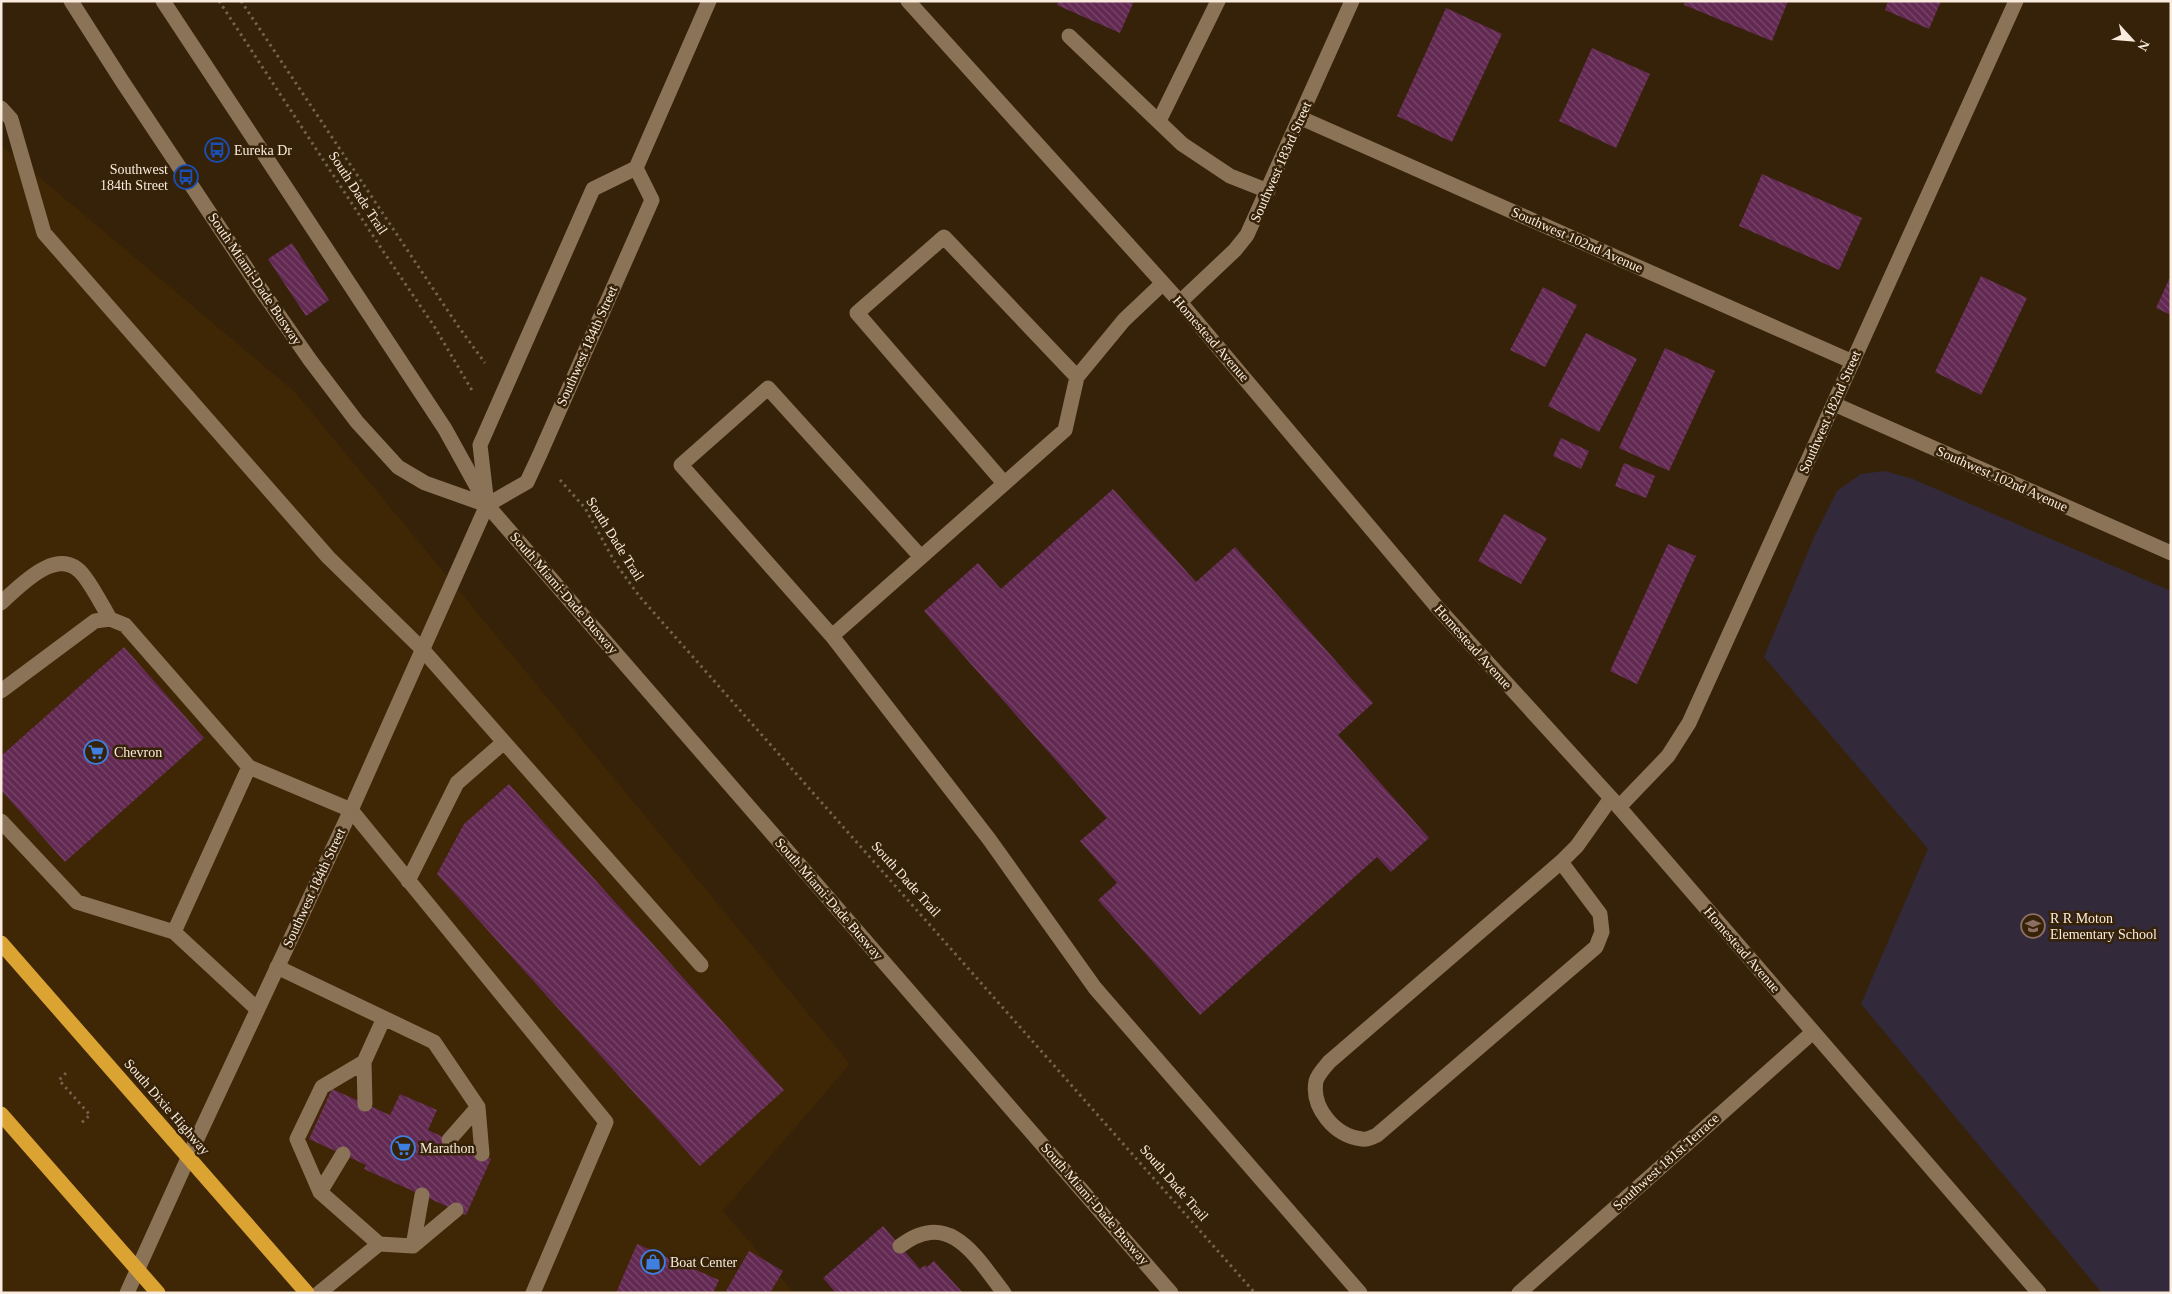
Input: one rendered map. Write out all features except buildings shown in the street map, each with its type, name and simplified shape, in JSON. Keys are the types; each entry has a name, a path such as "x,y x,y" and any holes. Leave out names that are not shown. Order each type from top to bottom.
{"highway":[{"name":"South Dixie Highway","path":"1,943 307,1293"},
{"path":"1,1114 158,1293"}],"street":[{"name":"South Miami-Dade Busway","path":"71,1 122,81 258,284 310,360 357,422 398,467 425,483 487,505"},
{"name":"South Miami-Dade Busway","path":"163,1 179,22 318,238 445,429 487,505 1171,1293"},
{"path":"487,505 480,445 592,189 636,168 709,1"},
{"name":"Homestead Avenue","path":"908,1 1180,302 1437,607 1615,803 2039,1293"},
{"path":"1159,121 1218,1"},
{"name":"Southwest 183rd Street","path":"1180,302 1247,235 1352,1"},
{"name":"Southwest 182nd Street","path":"1561,862 1600,914 1602,932 1596,947 1377,1135 1363,1140 1341,1132 1324,1115 1315,1099 1316,1079 1329,1062 1561,862 1615,803 1668,756 1689,722 2016,1"},
{"path":"1069,36 1182,144 1230,176 1268,191"},
{"path":"1,108 11,119 44,233 328,557 422,649 701,965"},
{"name":"Southwest 102nd Avenue","path":"1301,118 1853,362"},
{"name":"Southwest 184th Street","path":"127,1293 351,810 487,505 527,482 540,454 652,200 636,168"},
{"path":"1004,483 857,312 944,236 1077,377"},
{"path":"832,636 920,556 1065,430 1077,377 1124,320 1162,284"},
{"path":"920,556 768,388 681,465 832,636 989,839 1095,988 1360,1293"},
{"name":"Southwest 102nd Avenue","path":"1834,404 2171,553"},
{"path":"1,603 44,567 65,565 83,575 110,619"},
{"path":"1,691 95,621 110,619 125,625 249,767 351,810 606,1122 533,1293"},
{"path":"408,881 457,783 504,742"},
{"path":"174,932 249,767"},
{"path":"1,821 77,902 174,932 258,1009"},
{"path":"277,967 434,1042 478,1108 482,1154"},
{"path":"365,1104 364,1062 384,1018"},
{"name":"Southwest 181st Terrace","path":"1518,1293 1813,1032"},
{"path":"364,1062 322,1087 297,1139 320,1192 380,1244 413,1246 456,1210"},
{"path":"449,1140 478,1108"},
{"path":"320,1192 343,1154"},
{"path":"413,1246 422,1195"},
{"path":"900,1246 913,1236 924,1233 934,1232 951,1235 969,1248 1004,1293"},
{"path":"320,1293 380,1244"}],"path":[{"name":"South Dade Trail","path":"219,1 434,326 469,388 477,397"},
{"path":"241,1 458,326 485,363"},
{"name":"South Dade Trail","path":"559,478 585,508 616,564 640,597 1255,1293"},
{"path":"66,1073 59,1080 90,1115 79,1125"}],"shaded area":[{"path":"1,145 295,392 850,1064 723,1211 794,1293 1,1293"},
{"name":"R R Moton Elementary School","path":"1885,471 1913,479 2171,591 2171,1293 2102,1293 1861,1004 1928,849 1764,657 1815,535 1837,491 1861,474"}],"place":[{"name":"Eureka Dr","path":"217,150"},
{"name":"Southwest 184th Street","path":"186,177"},
{"name":"Chevron","path":"96,752"},
{"name":"R R Moton Elementary School","path":"2033,926"},
{"name":"Marathon","path":"403,1148"},
{"name":"Boat Center","path":"653,1262"}]}
